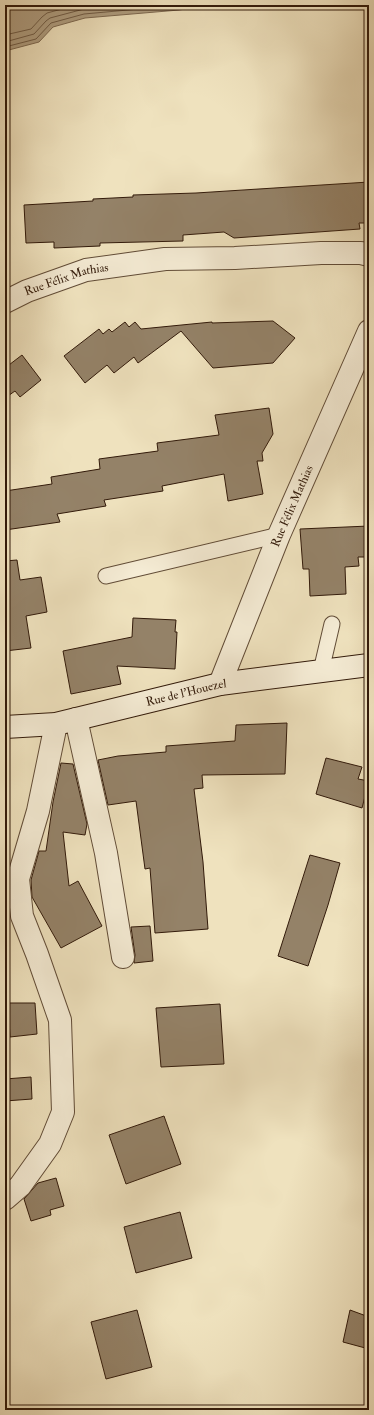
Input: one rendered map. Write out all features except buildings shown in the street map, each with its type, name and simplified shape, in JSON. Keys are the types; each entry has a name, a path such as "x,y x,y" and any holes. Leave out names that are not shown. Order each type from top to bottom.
{"street":[{"name":"Rue Félix Mathias","path":"5,302 27,291 86,270 165,259 235,258 361,252 369,255"},
{"name":"Rue Félix Mathias","path":"220,684 279,535 369,331"},
{"name":"Rue de l'Houezel","path":"5,727 66,721 220,684 369,665"},
{"path":"66,721 106,852 123,957"},
{"path":"5,1199 20,1186 50,1144 63,1112 60,1020 22,916 18,879 66,721"}],"lane":[{"path":"106,576 279,535"},
{"path":"321,671 332,624"}],"water":[{"path":"5,5 212,5 179,10 85,18 53,27 39,42 5,51"}]}
